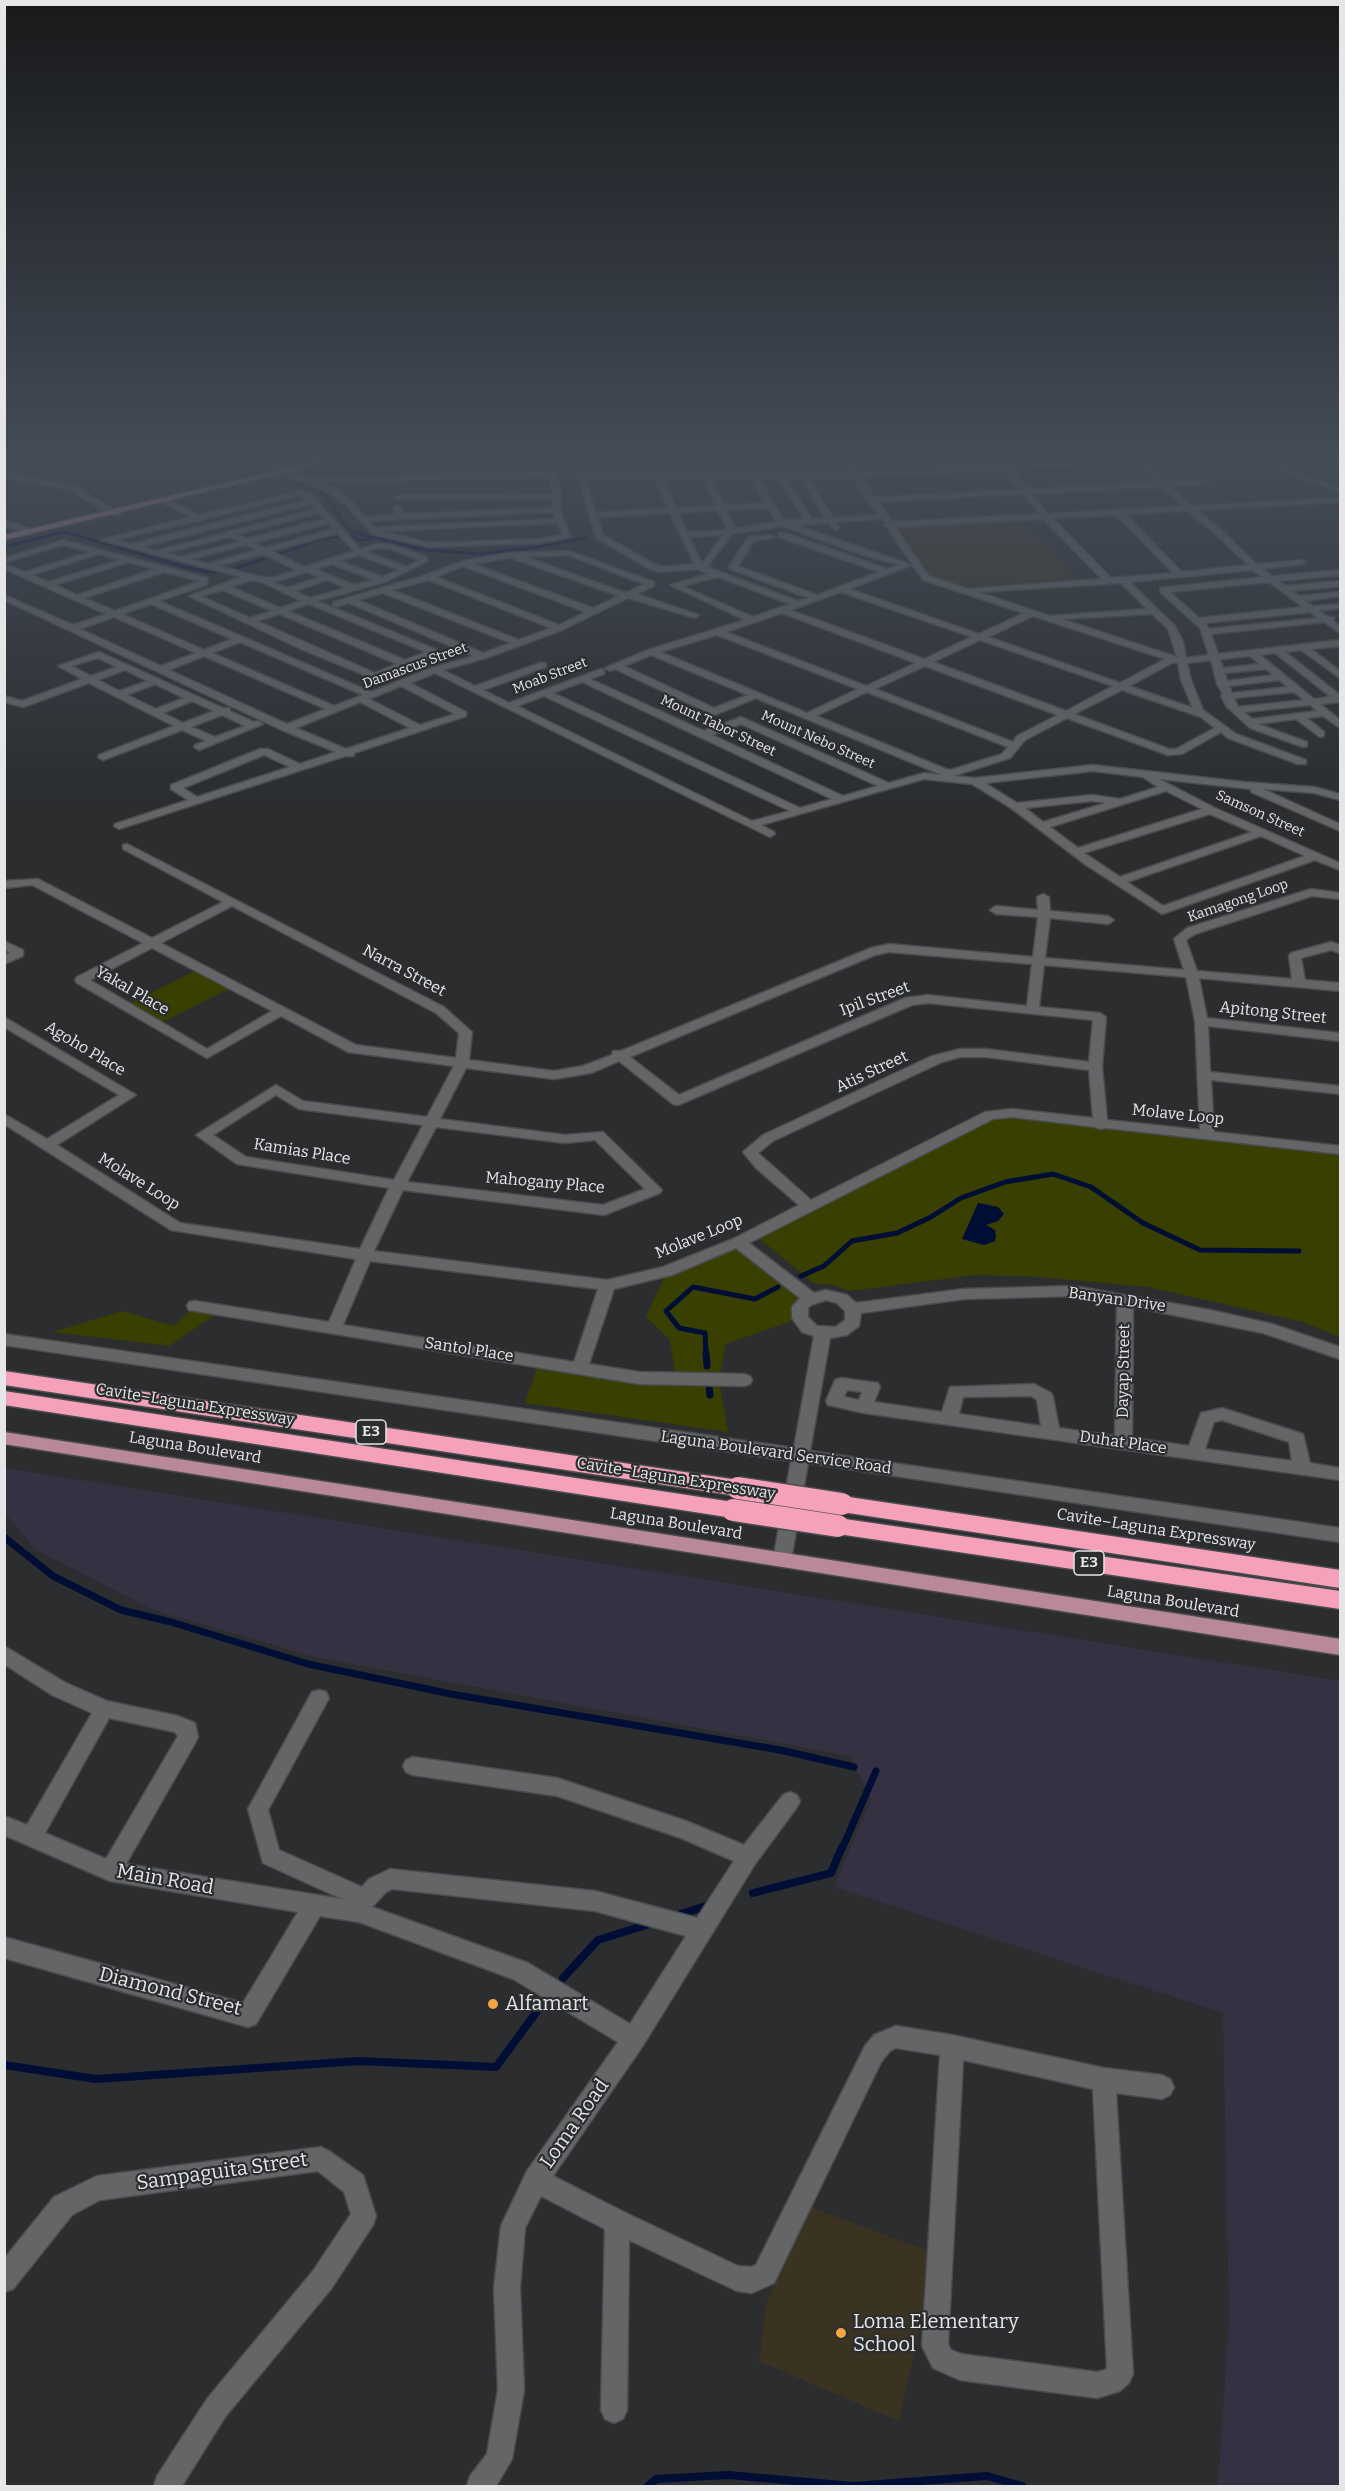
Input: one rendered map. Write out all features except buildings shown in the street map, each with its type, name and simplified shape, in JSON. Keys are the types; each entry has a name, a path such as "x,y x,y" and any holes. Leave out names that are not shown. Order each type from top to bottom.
{"highway":[{"name":"Cavite–Laguna Expressway","path":"4,1378 1341,1579"},
{"name":"Cavite–Laguna Expressway","path":"4,1398 838,1526 1341,1600"}],"main road":[{"name":"Laguna Boulevard","path":"4,1438 1341,1647"}],"street":[{"path":"46,585 81,574"},
{"path":"75,598 148,574"},
{"path":"71,629 203,583 205,580 184,574"},
{"path":"238,574 261,580 434,652 375,676 304,647 193,596 249,577"},
{"path":"261,580 277,579 291,574"},
{"path":"320,574 351,587"},
{"path":"367,574 382,580"},
{"path":"249,621 396,574"},
{"path":"336,604 436,574"},
{"path":"494,574 596,612"},
{"path":"566,574 695,615"},
{"name":"Damascus Street","path":"286,728 435,670 520,644 596,612 629,596 650,582 628,574"},
{"path":"753,574 815,597"},
{"name":"Moab Street","path":"509,706 651,652 753,621 879,574"},
{"path":"922,574 926,578 1044,618 1177,660"},
{"path":"1102,574 1109,581"},
{"path":"962,590 1195,574"},
{"path":"1263,574 1341,630"},
{"path":"1270,720 1303,744 1276,735 1250,722 1229,703 1205,632 1197,621 1163,590 1318,574"},
{"path":"23,575 336,710"},
{"path":"753,621 674,585 715,575 797,604"},
{"path":"287,591 328,577"},
{"path":"429,577 559,628"},
{"path":"1123,580 1172,628 1177,660 1199,711 1232,736 1302,762"},
{"path":"1284,589 1341,584"},
{"path":"224,587 406,664"},
{"path":"839,588 1203,715"},
{"path":"383,590 520,644"},
{"path":"1297,599 1341,594"},
{"path":"4,597 286,728 352,756"},
{"path":"350,600 483,656"},
{"path":"151,601 367,697 418,728"},
{"path":"1197,621 1341,606"},
{"path":"782,610 1168,752 1178,752 1221,728"},
{"path":"1044,618 1154,611"},
{"path":"808,717 1032,613"},
{"path":"1205,632 1341,618"},
{"path":"304,647 368,624"},
{"path":"718,632 1015,746"},
{"path":"160,670 240,639"},
{"path":"651,652 944,772 952,773 999,760 1006,756 1021,738 1177,660 1341,643"},
{"path":"1303,647 1341,675"},
{"path":"1277,650 1340,699"},
{"path":"1252,653 1341,725"},
{"path":"216,741 183,727 63,666 99,655 254,726"},
{"path":"476,689 543,665"},
{"path":"1218,671 1267,666"},
{"path":"4,699 23,704 125,667"},
{"path":"609,669 714,712 756,695"},
{"path":"435,670 770,834"},
{"path":"1222,684 1281,677"},
{"name":"Mount Tabor Street","path":"582,679 842,799"},
{"path":"119,694 156,681"},
{"path":"119,826 300,768 352,756 418,728 463,714 402,683"},
{"path":"1227,696 1296,689"},
{"path":"545,693 799,811"},
{"path":"155,712 192,698"},
{"path":"1237,710 1340,699"},
{"path":"103,757 237,705"},
{"path":"1250,722 1326,713"},
{"path":"1298,717 1320,734"},
{"path":"200,747 269,720"},
{"name":"Mount Nebo Street","path":"706,735 741,720 885,785"},
{"path":"195,801 175,787 264,751 300,768"},
{"path":"751,825 885,785 924,776 975,781 1093,768 1339,794"},
{"name":"Samson Street","path":"1137,771 1211,810 1341,867"},
{"path":"975,781 1015,806 1162,910 1315,856"},
{"path":"1244,785 1341,828"},
{"path":"1043,826 1168,787"},
{"path":"1015,806 1092,798 1123,802"},
{"path":"1077,852 1211,810"},
{"path":"1120,881 1262,832"},
{"name":"Narra Street","path":"127,847 440,1010 466,1032 462,1063 398,1185 334,1328"},
{"path":"4,885 33,881 353,1049 554,1075 586,1070 618,1054 889,948 1191,972 1341,987"},
{"name":"Kamagong Loop","path":"1191,972 1180,939 1191,931 1311,892 1341,896"},
{"path":"1033,1008 1044,915 1043,897"},
{"name":"Yakal Place","path":"232,902 81,980 207,1054 282,1011"},
{"path":"996,910 1108,920"},
{"path":"4,944 19,953 4,960"},
{"path":"1299,983 1295,956 1331,946 1341,949"},
{"path":"1191,972 1201,1022 1207,1136"},
{"name":"Ipil Street","path":"618,1054 678,1101 909,1001 928,999 1033,1008 1100,1017 1095,1067 1101,1125"},
{"name":"Agoho Place","path":"4,1021 129,1095 48,1145"},
{"name":"Apitong Street","path":"1201,1022 1341,1037"},
{"name":"Atis Street","path":"808,1205 761,1165 750,1152 768,1138 938,1059 960,1053 986,1053 1095,1067"},
{"path":"1205,1074 1341,1090"},
{"name":"Kamias Place","path":"398,1185 242,1161 203,1135 276,1089 299,1105 432,1122"},
{"name":"Molave Loop","path":"4,1118 176,1227 365,1255 607,1285 667,1271 738,1242 990,1114 1012,1113 1101,1125 1341,1150"},
{"name":"Mahogany Place","path":"398,1185 604,1210 655,1190 598,1135 565,1138 432,1122"},
{"path":"738,1242 810,1298"},
{"path":"580,1367 607,1285"},
{"name":"Banyan Drive","path":"853,1309 964,1294 1073,1291 1210,1315 1266,1328 1341,1353"},
{"path":"826,1295 835,1296 853,1309 855,1316 848,1327 842,1331 823,1333 808,1328 800,1318 800,1307 810,1298 826,1295"},
{"name":"Dayap Street","path":"1124,1443 1125,1299"},
{"name":"Santol Place","path":"195,1306 639,1378 744,1380"},
{"path":"782,1560 823,1333"},
{"name":"Laguna Boulevard Service Road","path":"4,1339 801,1458 1341,1535"},
{"path":"949,1419 956,1390 1034,1390 1045,1397 1051,1433"},
{"name":"Duhat Place","path":"864,1407 1341,1474"},
{"path":"1195,1454 1207,1417 1222,1414 1297,1438 1302,1468"},
{"path":"4,1654 59,1689 104,1709 178,1724 188,1729 188,1737 110,1871"},
{"path":"319,1698 258,1809 270,1856 362,1906 520,1971 634,2039"},
{"path":"32,1837 104,1709"},
{"path":"413,1766 557,1787 686,1830 747,1857"},
{"name":"Loma Road","path":"480,2487 499,2459 511,2390 507,2288 513,2226 536,2180 634,2039 747,1857 790,1801"},
{"name":"Main Road","path":"4,1825 110,1871 324,1906 362,1906"},
{"path":"362,1906 377,1886 390,1879 595,1901 703,1930"},
{"name":"Diamond Street","path":"4,1947 248,2016 324,1906"},
{"path":"536,2180 616,2222 737,2278 752,2280 765,2274 882,2043 896,2037 952,2046 1104,2080 1162,2087"},
{"path":"952,2046 934,2346 942,2359 960,2367 1097,2385 1111,2382 1120,2374 1104,2080"},
{"name":"Sampaguita Street","path":"4,2280 63,2206 97,2188 321,2159 354,2184 364,2216 322,2280 216,2408 167,2487"},
{"path":"614,2410 616,2222"}],"shaded area":[{"path":"929,574 1073,574 1080,582 961,586"},
{"path":"5,1468 1340,1681 1340,2486 1218,2486 1229,2320 1223,2013 834,1887 871,1799 850,1756 314,1657 154,1610 36,1550 5,1513"},
{"name":"Loma Elementary School","path":"808,2206 936,2254 899,2421 759,2361 766,2304"}],"green space":[{"path":"201,968 235,986 157,1025 125,1006"},
{"path":"1012,1115 1340,1154 1340,1337 1303,1322 1148,1287 1038,1277 976,1275 850,1291 833,1285 813,1283 760,1239 764,1231 991,1117"},
{"path":"738,1242 810,1298 800,1318 726,1344 719,1379 728,1432 525,1403 539,1361 676,1378 670,1340 646,1317 667,1271"},
{"path":"195,1306 222,1310 169,1346 53,1332 122,1311 174,1326"}],"water":[{"path":"978,1203 998,1207 1004,1214 998,1221 986,1225 995,1230 996,1237 995,1241 984,1245 962,1239"}],"waterway":[{"path":"801,1276 824,1266 852,1241 897,1233 931,1217 961,1198 1005,1182 1053,1174 1091,1187 1143,1223 1200,1250 1299,1251"},
{"path":"706,1355 705,1333 679,1328 666,1311 693,1287 755,1299 778,1287"},
{"path":"706,1353 707,1366"},
{"path":"709,1386 710,1395"},
{"path":"4,1537 53,1576 121,1610 171,1622 308,1664 451,1694 780,1750 854,1767"},
{"path":"842,1849 876,1771"},
{"path":"753,1893 831,1873 842,1847"},
{"path":"675,1916 709,1905"},
{"path":"563,1978 598,1940 646,1925"},
{"path":"4,2065 96,2079 359,2061 496,2067 546,1999"},
{"path":"648,2486 656,2479 728,2475 853,2486 987,2476 1022,2486"}],"place":[{"name":"Alfamart","path":"493,2004"},
{"name":"Loma Elementary School","path":"841,2333"}]}
